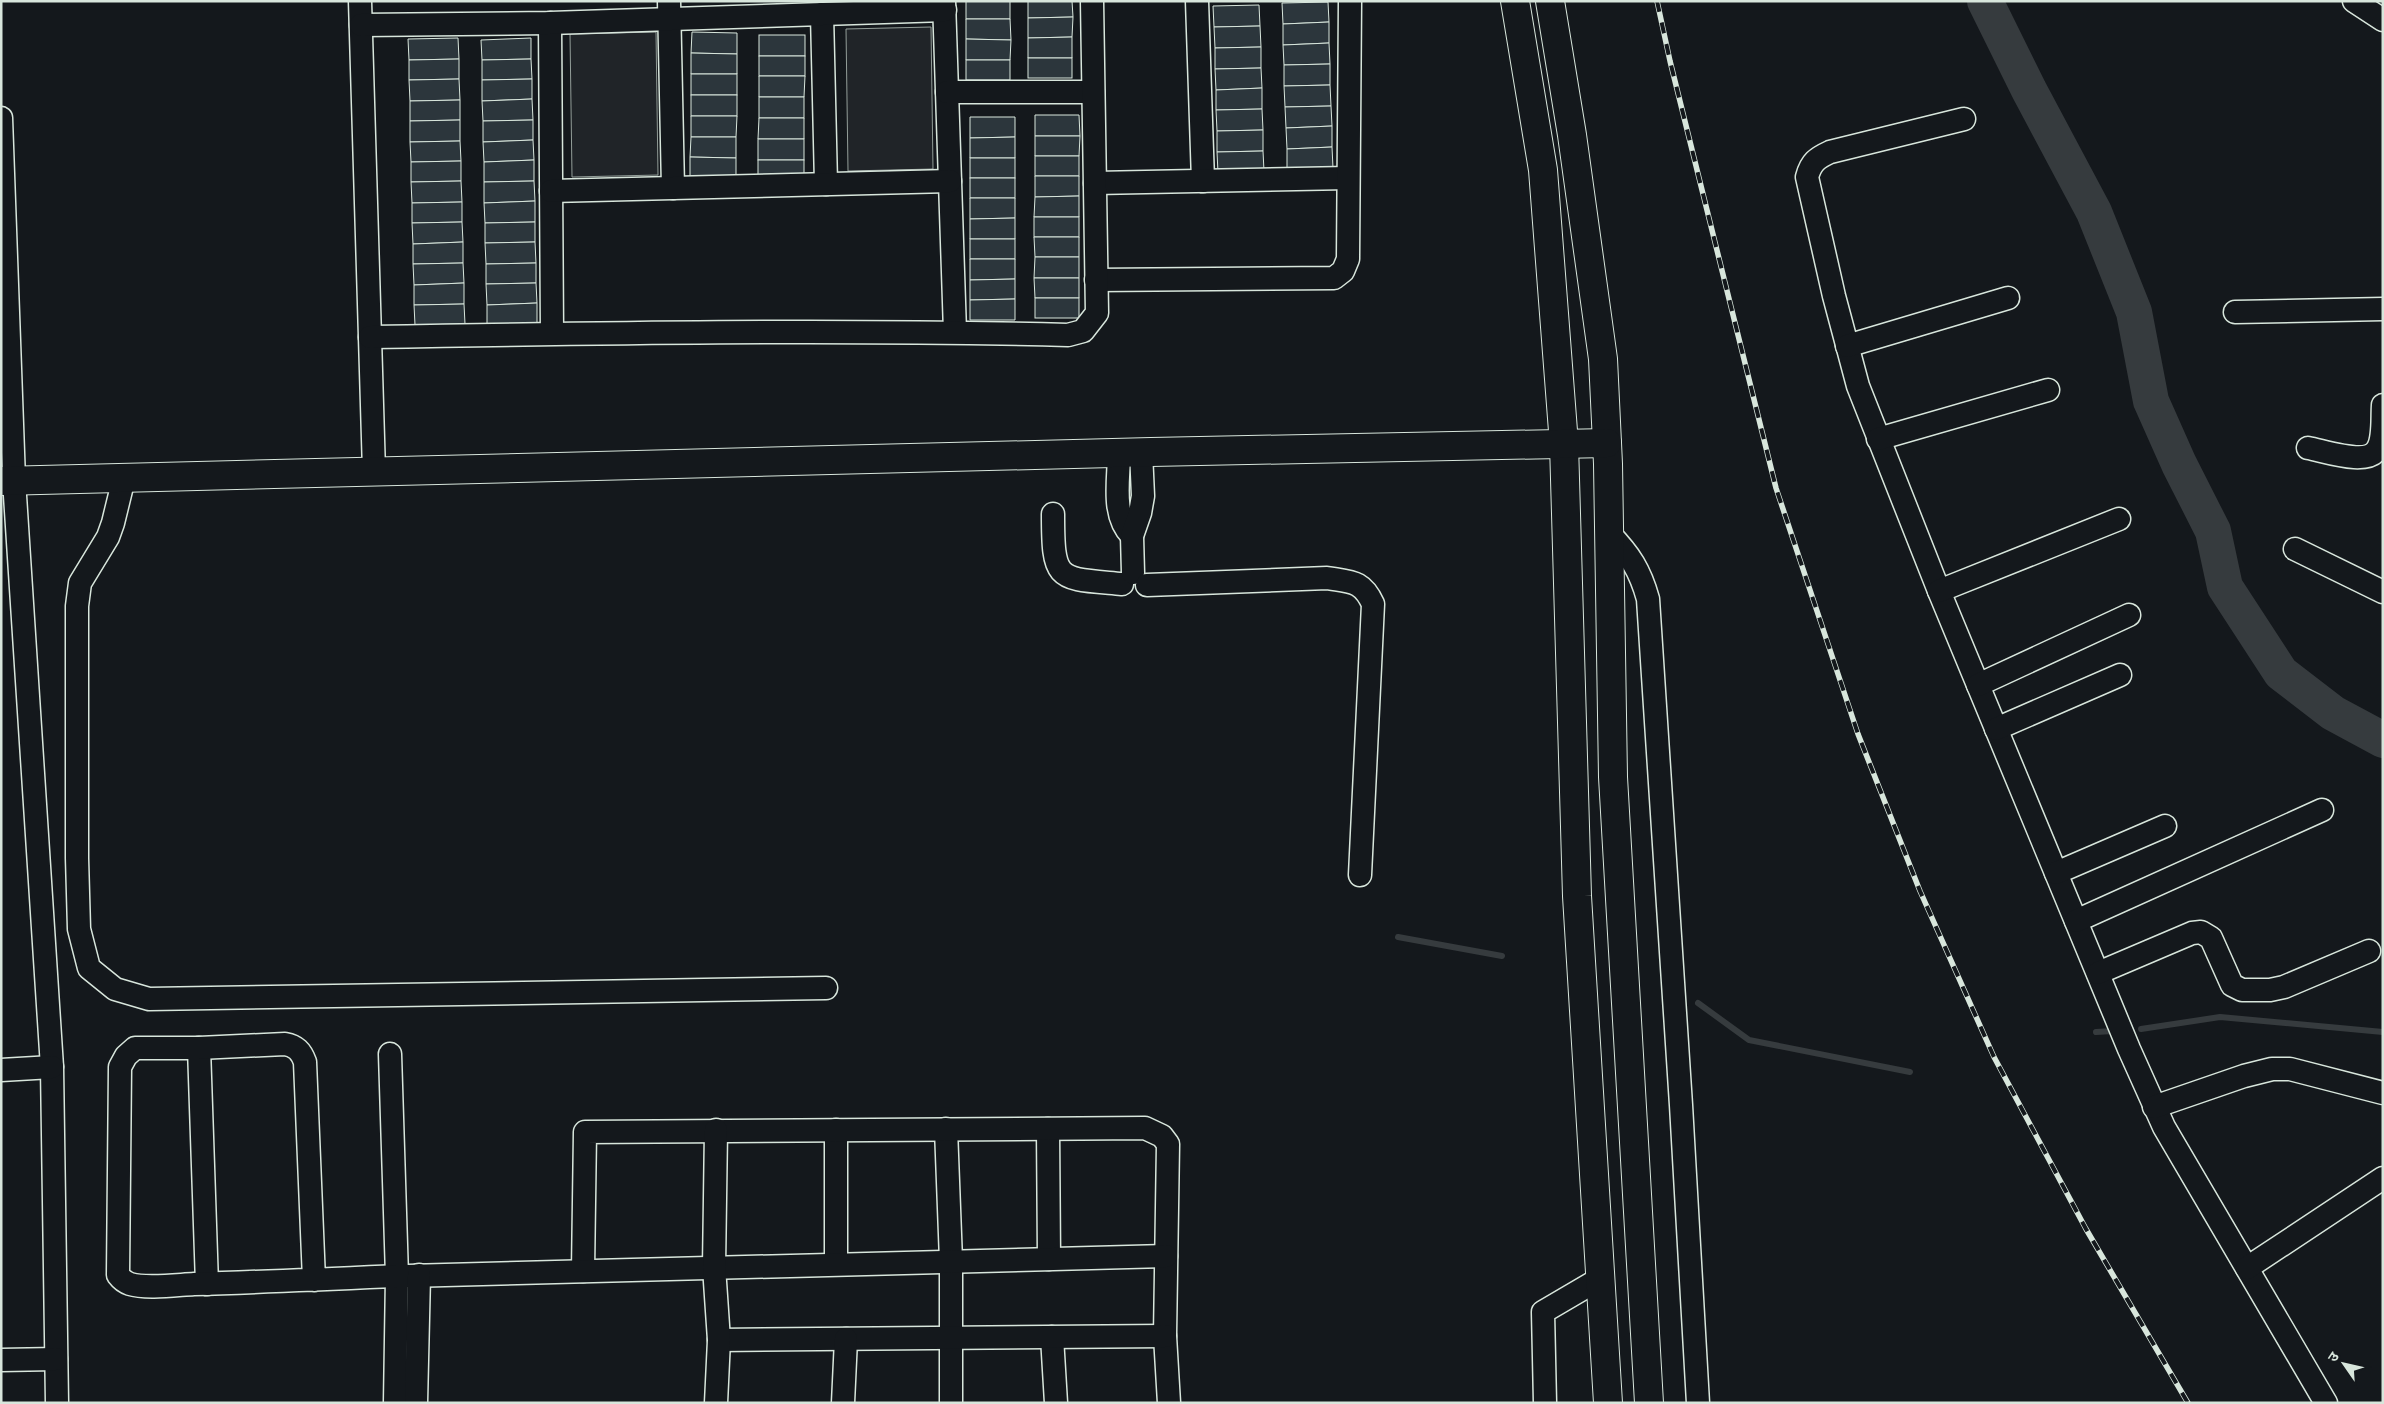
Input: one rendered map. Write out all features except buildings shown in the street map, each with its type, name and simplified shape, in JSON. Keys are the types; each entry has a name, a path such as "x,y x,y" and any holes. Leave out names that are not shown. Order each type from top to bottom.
{"main road":[{"path":"1515,1 1543,170 1564,444 1577,896 1608,1403"},
{"path":"1550,1 1572,135 1603,359 1608,443 1613,777 1649,1403"},
{"path":"8,480 1130,452 1608,443"}],"street":[{"path":"360,1 374,472"},
{"path":"370,337 955,332 1068,335 1083,331 1097,313 1092,1"},
{"path":"1197,1 1203,181"},
{"path":"1096,280 1334,278 1343,271 1348,259 1350,1"},
{"path":"2354,1 2383,20"},
{"path":"360,25 550,22 669,10 822,14 944,6 955,332"},
{"path":"669,10 674,188"},
{"path":"822,14 826,184"},
{"path":"550,22 552,334"},
{"path":"947,92 1094,92"},
{"path":"1,118 8,480 52,1068 57,1403"},
{"path":"1964,119 1830,152 1816,158 1810,166 1808,176 1858,386 1939,591 2154,1107 2326,1403"},
{"path":"1095,183 1348,178"},
{"path":"551,191 950,181"},
{"path":"1847,346 2008,298"},
{"path":"2235,312 2383,309"},
{"path":"1878,439 2048,390"},
{"path":"2308,448 2363,459 2373,455 2378,448 2381,436 2383,405"},
{"path":"1130,452 1143,496 1140,513 1132,536 1134,581"},
{"path":"124,478 108,537 80,583 77,606 79,929 89,968 115,989 149,999 826,988"},
{"path":"1053,514 1053,551 1057,566 1065,576 1073,580 1327,578 1357,583 1367,591 1374,604 1360,875"},
{"path":"1939,591 2119,519"},
{"path":"1609,533 1629,554 1638,568 1648,599 1680,1086 1698,1403"},
{"path":"2295,549 2383,592"},
{"path":"1978,685 2130,615"},
{"path":"1996,729 2120,675"},
{"path":"2076,921 2322,810"},
{"path":"2056,873 2165,826"},
{"path":"2098,973 2192,933 2202,932 2211,938 2232,985 2242,990 2270,990 2284,987 2369,951"},
{"path":"314,1280 306,1062 301,1052 292,1045 285,1044 199,1048 135,1048 126,1056 120,1067 118,1274 122,1280 130,1284 207,1284 314,1280 419,1275 1166,1256"},
{"path":"199,1048 207,1284"},
{"path":"390,1054 397,1276 396,1403"},
{"path":"1,1070 52,1068"},
{"path":"2154,1107 2244,1076 2272,1069 2290,1069 2383,1093"},
{"path":"582,1271 584,1132 1145,1128 1162,1136 1168,1144 1165,1336 1169,1403"},
{"path":"946,1129 951,1261 951,1403"},
{"path":"1048,1129 1049,1259"},
{"path":"716,1130 714,1267 719,1340 716,1403"},
{"path":"836,1130 836,1264"},
{"path":"2247,1268 2383,1178"},
{"path":"416,1403 419,1275"},
{"path":"1545,1403 1542,1312 1601,1278"},
{"path":"719,1340 1165,1336"},
{"path":"1052,1337 1056,1403"},
{"path":"843,1403 846,1339"},
{"path":"1,1360 56,1359"}],"shaded area":[{"path":"931,27 933,169 848,171 846,29"},
{"path":"656,32 658,175 572,177 570,34"}],"waterway":[{"path":"1985,1 2029,90 2094,212 2134,312 2151,401 2179,464 2213,531 2225,587 2281,673 2333,713 2383,740"},
{"path":"1398,937 1502,956"},
{"path":"1698,1003 1749,1040 1910,1072"},
{"path":"2141,1029 2220,1017 2383,1032"},
{"path":"2096,1032 2113,1031"}],"railway":[{"path":"1657,1 1670,61 1776,488 1858,734 1920,891 1994,1057 2086,1229 2188,1403"}]}
